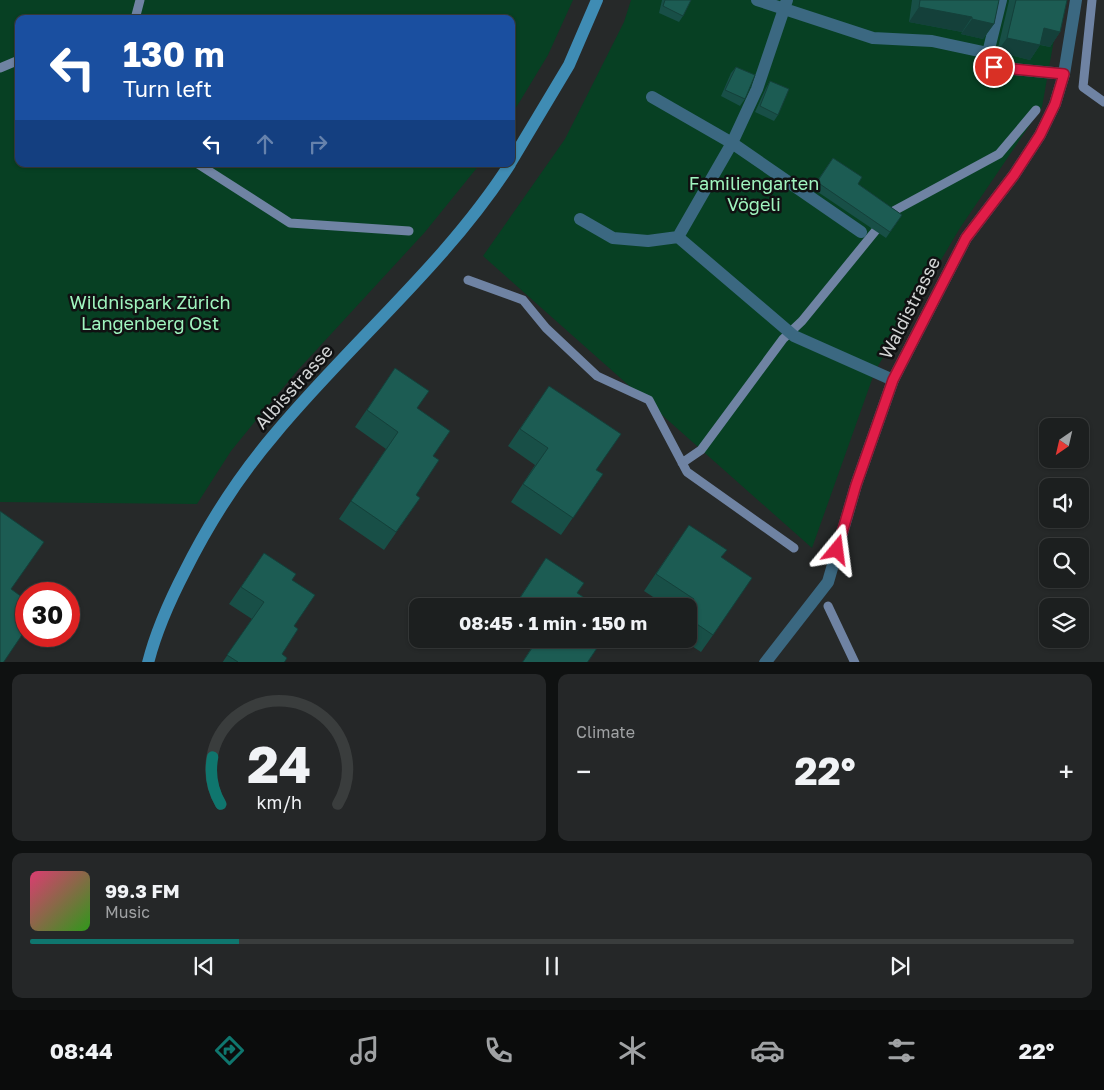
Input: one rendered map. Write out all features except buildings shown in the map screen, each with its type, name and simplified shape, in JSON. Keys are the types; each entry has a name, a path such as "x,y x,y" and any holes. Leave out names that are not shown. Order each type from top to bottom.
{"main road":[{"name":"Albisstrasse","path":"515,156 569,65 597,0"},
{"name":"Albisstrasse","path":"148,662 173,595 194,552 214,518 250,466 315,388 444,250 496,186 508,167"}],"street":[{"path":"757,0 786,4 873,38 932,41 988,53"},
{"path":"1001,0 988,53 994,67 1064,74"},
{"name":"Waldistrasse","path":"765,662 828,582 856,485 893,380 966,238 1014,175 1040,135 1055,104 1064,74 1076,0"},
{"path":"678,237 732,143 757,89 786,4"},
{"path":"652,97 732,143 861,232"},
{"path":"580,219 613,238 648,241 678,237 790,332 893,380"}],"green space":[{"name":"Wildnispark Zürich Langenberg Ost","path":"0,0 573,0 548,55 515,109 515,15 15,15 15,167 478,167 425,232 297,371 257,419 231,451 197,504 0,502"},
{"name":"Familiengarten Vögeli","path":"631,0 1061,0 1042,107 960,228 875,371 812,548 483,256 565,139 624,22"}],"waterway":[{"path":"136,15 140,0"},
{"path":"1092,0 1083,87 1104,102"},
{"path":"0,68 15,62"},
{"path":"682,463 701,450 783,339 802,321 890,213 999,154 1036,110"},
{"path":"203,167 290,223 409,231"},
{"path":"468,280 523,300 546,328 597,376 649,400 687,472 794,548"},
{"path":"828,606 855,662"}],"route":[{"path":"837,550 856,485 893,380 966,238 1014,175 1040,135 1055,104 1064,74 994,67"}]}
